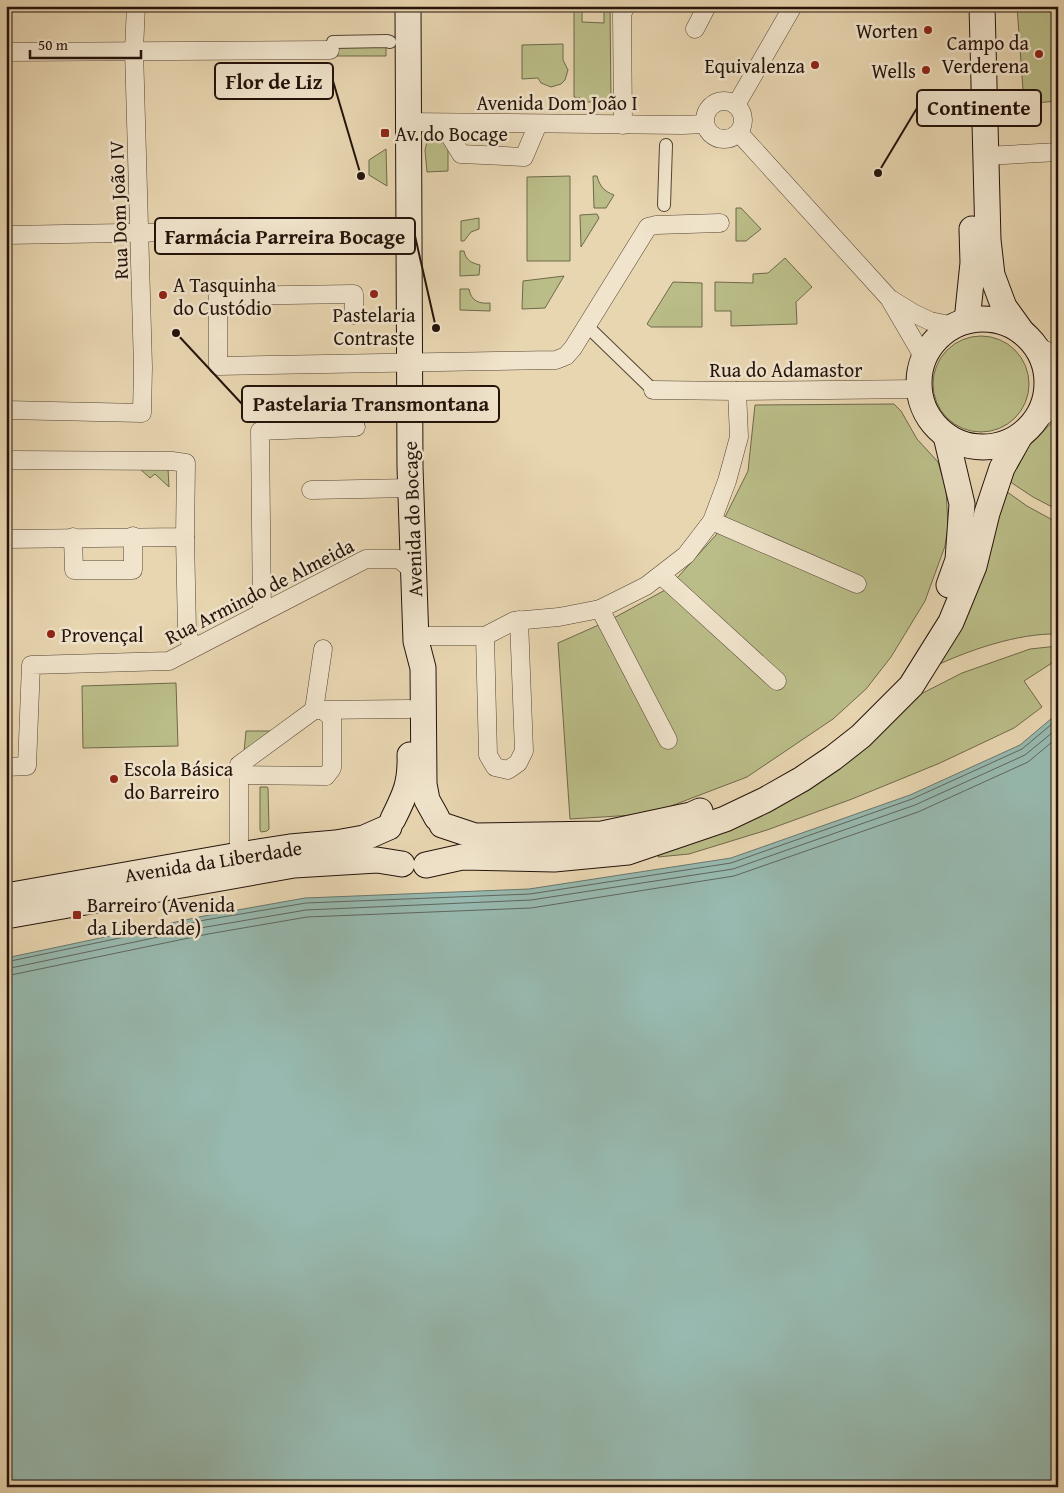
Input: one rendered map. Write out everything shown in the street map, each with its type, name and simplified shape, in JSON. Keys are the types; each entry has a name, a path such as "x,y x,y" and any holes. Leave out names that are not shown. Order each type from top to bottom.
{"main road":[{"name":"Avenida do Bocage","path":"408,6 411,488 416,638 423,668 424,784 427,800 440,821"},
{"path":"960,323 973,263 967,6"},
{"path":"946,436 962,504 958,560 932,628 901,672 877,700 850,725 807,756 762,783 691,815 602,834 475,836 440,821 431,812 415,808 406,810 391,823 387,844 390,852 402,864 418,867 462,857 554,859 628,852 725,819 772,796 833,758 861,736 911,686 951,622 974,566 987,513 1002,468 1044,404 1047,384 1039,345 1004,307 992,275 988,240 982,6"},
{"path":"1027,429 1006,444 975,448 960,444 946,436 932,423 923,407 918,389 919,373 924,358 932,344 942,334 960,323 986,319 1005,323 1039,345"},
{"name":"Avenida do Bocage","path":"391,823 406,794 410,774 408,666 416,638"},
{"path":"426,865 439,856 443,849 445,841 440,821"},
{"name":"Avenida da Liberdade","path":"6,896 239,855 364,838 391,823"},
{"name":"Avenida da Liberdade","path":"6,916 294,865 377,860 402,864"}],"street":[{"name":"Rua Dom João IV","path":"6,410 142,413 143,367 134,50 136,6"},
{"path":"624,125 622,14 626,6"},
{"path":"695,30 707,6"},
{"path":"736,105 793,6"},
{"path":"6,52 330,50 332,42 390,42"},
{"path":"721,100 728,100 736,105 742,112 744,119 739,134 729,139 714,137 707,130 705,124 705,114 708,108 721,100"},
{"name":"Avenida Dom João I","path":"408,122 624,125 705,124"},
{"path":"442,123 461,154 524,157 538,124"},
{"path":"739,134 889,298 924,358"},
{"path":"664,205 666,145"},
{"path":"985,156 1058,152"},
{"path":"354,315 354,294 218,296 218,366 556,360 566,356 587,326 648,227 656,225 720,223"},
{"path":"6,235 409,228"},
{"path":"889,298 913,314 930,321 960,323"},
{"path":"587,326 653,390"},
{"name":"Rua do Adamastor","path":"653,390 918,389"},
{"path":"416,638 485,636 514,621 559,617 600,609 646,586 661,575 686,555 712,521 727,481 739,437 737,391"},
{"path":"1027,429 1058,405"},
{"path":"262,613 260,431 356,428"},
{"path":"14,460 172,461 186,463 187,631 192,648"},
{"path":"311,490 411,488"},
{"path":"712,521 857,584"},
{"path":"6,539 133,536 185,537"},
{"path":"73,537 74,570 133,570 133,536"},
{"name":"Rua Armindo de Almeida","path":"6,767 27,766 30,665 170,661 366,559 399,560 414,572"},
{"path":"661,575 777,681"},
{"path":"600,609 668,740"},
{"path":"485,636 488,755 495,768 508,770 518,763 524,751 519,620"},
{"path":"319,710 323,649"},
{"path":"239,855 239,765 319,710 409,709"},
{"path":"239,775 326,776 332,768 332,718 319,710"}],"green space":[{"path":"451,6 582,6 582,22 604,23 604,6 610,6 611,102 580,102 580,98 574,97 574,9 451,11"},
{"name":"Campo da Verderena","path":"1017,6 1058,6 1058,101 1024,104"},
{"path":"333,42 386,42 386,56 332,56"},
{"path":"563,44 563,60 568,70 565,80 561,84 551,87 541,83 538,78 522,79 522,45"},
{"path":"434,137 443,139 448,145 448,171 427,172 425,150 427,142"},
{"path":"386,149 387,186 369,175 369,160"},
{"path":"570,176 570,261 527,261 527,177"},
{"path":"593,176 597,176 603,188 614,195 606,208 594,208"},
{"path":"736,208 741,208 761,229 746,241 736,241"},
{"path":"597,214 599,218 581,247 580,215"},
{"path":"479,218 479,229 471,232 464,241 461,241 461,221"},
{"path":"460,251 464,251 469,261 480,265 479,275 460,276"},
{"path":"785,258 812,287 796,302 797,324 731,326 731,311 715,311 715,282 753,283 753,274 768,273"},
{"path":"564,276 545,308 522,309 523,281"},
{"path":"673,282 702,283 702,327 651,327 647,324"},
{"path":"460,289 469,289 476,301 490,303 490,311 460,310"},
{"path":"981,336 999,340 1015,350 1025,366 1029,384 1025,402 1015,418 999,428 981,432 963,428 947,418 937,402 933,384 937,366 947,350 963,340"},
{"path":"894,404 901,411 917,439 938,462 946,489 948,526 945,546 925,601 891,657 866,689 833,719 747,777 650,814 570,819 558,643 610,620 667,589 716,535 748,471 755,405"},
{"path":"1058,416 1058,510 1033,497 1006,479 1020,451 1033,442"},
{"path":"140,469 168,469 169,487 155,474 150,478"},
{"path":"1003,489 1027,506 1058,523 1058,634 1027,636 994,644 933,667"},
{"path":"1058,646 1058,659 1024,681 1042,707 1014,728 940,763 852,799 767,830 689,854 658,857 660,853 907,701 962,673 1030,649"},
{"path":"176,683 178,746 83,748 82,686"},
{"path":"246,731 273,731 244,752"},
{"path":"260,787 268,788 269,829 261,832 260,830"}],"water":[{"path":"1058,713 1058,1487 6,1487 6,958 204,916 305,898 529,889 731,858 910,795 1020,745"}],"place":[{"name":"Worten","path":"928,30"},
{"name":"Campo da Verderena","path":"1039,54"},
{"name":"Equivalenza","path":"815,65"},
{"name":"Wells","path":"926,70"},
{"name":"Av. do Bocage","path":"385,133"},
{"name":"Continente","path":"878,173"},
{"name":"Flor de Liz","path":"361,176"},
{"name":"Pastelaria Contraste","path":"374,294"},
{"name":"A Tasquinha do Custódio","path":"163,295"},
{"name":"Farmácia Parreira Bocage","path":"436,328"},
{"name":"Pastelaria Transmontana","path":"176,333"},
{"name":"Provençal","path":"51,634"},
{"name":"Escola Básica do Barreiro","path":"114,779"},
{"name":"Barreiro (Avenida da Liberdade)","path":"77,915"}]}
